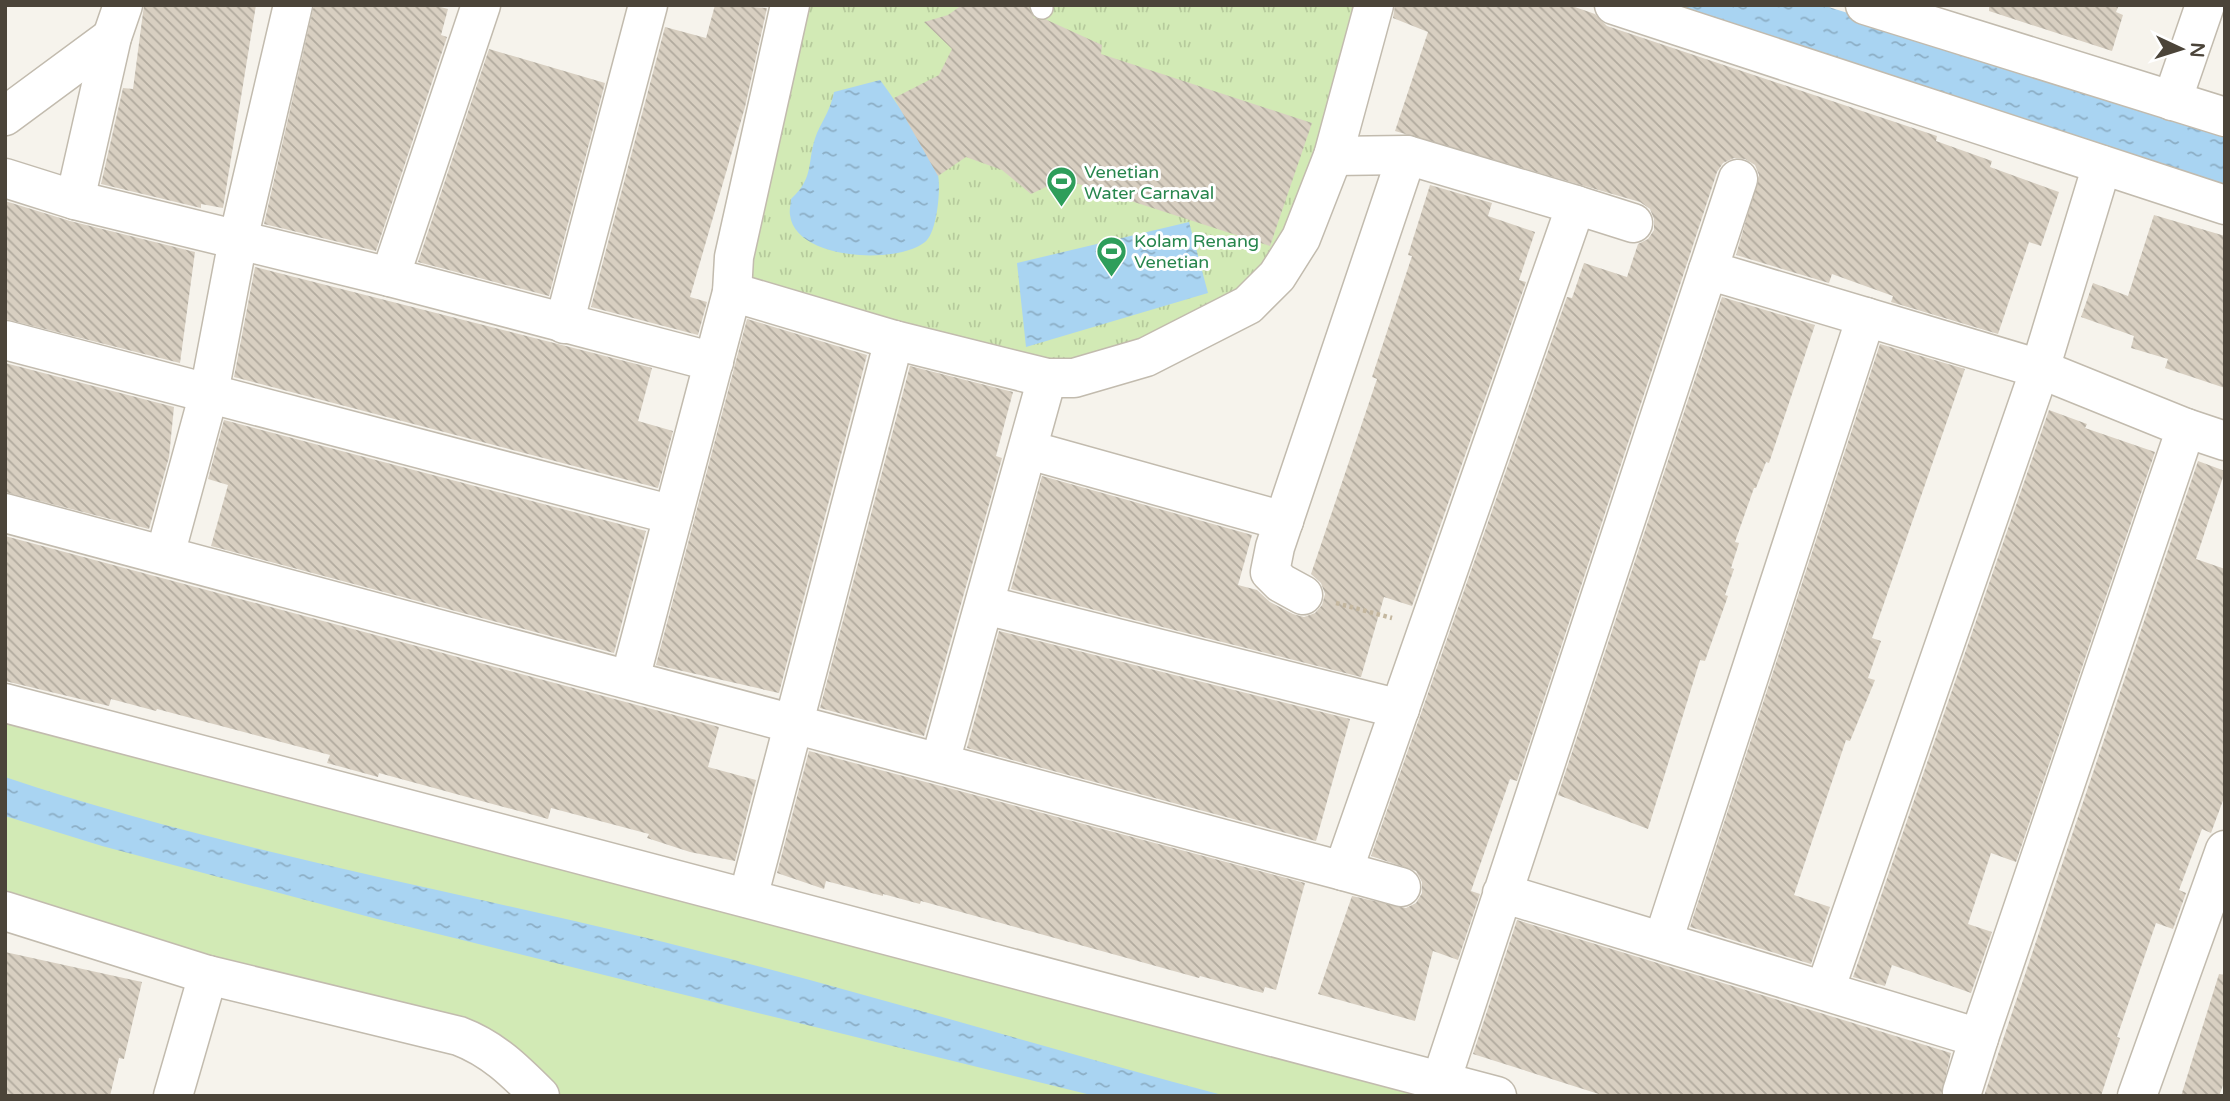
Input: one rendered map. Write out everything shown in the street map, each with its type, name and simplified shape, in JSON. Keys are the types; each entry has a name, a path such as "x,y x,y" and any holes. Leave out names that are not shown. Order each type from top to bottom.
{"street":[{"path":"165,555 209,393 238,240 293,5"},
{"path":"390,277 481,5"},
{"path":"564,324 648,5"},
{"path":"630,678 732,292 733,257 790,5"},
{"path":"732,292 894,340 1047,378 1074,378 1146,357 1248,305 1277,276 1301,238 1334,156 1374,5"},
{"path":"1614,5 2225,205"},
{"path":"1865,5 2225,117"},
{"path":"2172,101 2205,5"},
{"path":"75,200 118,21"},
{"path":"5,116 118,21"},
{"path":"1334,156 1406,155 1633,223"},
{"path":"1303,595 1281,583 1270,572 1284,522 1406,155"},
{"path":"1825,990 2040,369 2102,165"},
{"path":"5,178 75,200 390,277 714,362"},
{"path":"1441,1081 1738,179"},
{"path":"1343,871 1576,205"},
{"path":"1708,270 2040,369 2225,441"},
{"path":"1663,941 1866,317"},
{"path":"5,340 673,515"},
{"path":"748,898 894,340"},
{"path":"940,762 1047,378"},
{"path":"1962,1092 2186,428"},
{"path":"1029,450 1284,522"},
{"path":"5,513 630,678 1401,887"},
{"path":"985,605 1400,709"},
{"path":"5,703 1497,1096"},
{"path":"2137,1096 2225,850"},
{"path":"1502,893 1979,1038"},
{"path":"5,911 208,975 459,1036 483,1045 504,1060 540,1096"},
{"path":"173,1096 208,975"}],"path":[{"path":"1303,595 1430,628"}],"green space":[{"path":"790,5 1368,5 1277,276 1074,378 732,292"},
{"path":"5,703 1497,1096 540,1096 504,1060 5,911"}],"water":[{"path":"1671,5 1822,5 2225,130 2225,188"},
{"path":"880,80 921,141 938,175 939,190 933,230 925,242 893,254 849,254 828,249 809,241 796,230 790,215 791,199 804,183 817,133 834,92"},
{"name":"Kolam Renang Venetian","path":"1189,222 1208,293 1026,347 1017,263"},
{"path":"5,777 81,801 236,843 626,933 777,971 1226,1096 1095,1096 377,919 102,846 5,816"}],"building":[{"path":"144,5 256,5 223,208 201,204 201,208 101,184 123,88 133,89"},
{"path":"314,5 433,5 448,9 441,35 447,37 376,251 264,224"},
{"path":"715,5 767,8 745,107 690,297 707,302 698,335 591,307 665,27 706,38"},
{"path":"962,5 1028,5 1034,18 1047,20 1102,45 1101,54 1312,123 1270,246 1063,179 1031,194 1002,170 966,157 938,176 894,98 939,75 952,49 924,22 948,15"},
{"path":"1395,5 1569,5 1595,14 1607,26 1937,136 1936,141 1992,161 1990,167 2059,192 2041,246 2029,242 1998,334 1891,302 1893,296 1832,274 1829,283 1736,255 1759,175 1755,165 1745,159 1734,158 1723,163 1717,172 1517,781 1510,779 1471,891 1480,894 1458,960 1433,951 1415,1021 1318,994 1352,896 1406,908 1416,903 1422,893 1422,882 1416,871 1371,856 1567,297 1572,298 1584,263 1627,277 1638,244 1648,239 1654,230 1654,219 1650,209 1640,202 1395,131 1428,32 1393,18"},
{"path":"1989,5 2119,5 2116,12 2123,15 2112,51 1989,11"},
{"path":"489,49 605,83 549,296 418,262"},
{"path":"1430,185 1492,203 1488,216 1535,232 1519,280 1526,282 1412,606 1384,597 1361,677 1011,589 1042,476 1252,535 1238,585 1257,590 1270,602 1293,614 1304,617 1315,613 1322,605 1325,594 1321,583 1311,574 1377,379 1372,377 1412,256 1408,255"},
{"path":"5,201 70,221 195,252 180,363 5,319"},
{"path":"2154,215 2225,236 2225,388 2165,368 2168,359 2131,348 2134,336 2081,317 2093,283 2128,296"},
{"path":"255,267 652,368 638,421 673,431 658,488 234,377"},
{"path":"1722,297 1815,325 1769,463 1766,462 1754,488 1735,542 1739,543 1725,595 1728,596 1705,661 1700,660 1648,829 1558,795"},
{"path":"747,319 867,355 779,693 656,665"},
{"path":"1880,344 1965,369 1872,638 1881,641 1868,678 1875,680 1850,741 1846,740 1794,895 1830,907 1811,964 1690,927"},
{"path":"5,363 174,407 169,457 149,529 5,492"},
{"path":"910,366 1013,392 996,456 1002,458 924,736 820,708"},
{"path":"2049,410 2087,424 2085,428 2155,452 2016,862 1991,853 1968,924 1992,932 1971,993 1892,965 1885,986 1853,977"},
{"path":"224,420 646,531 614,653 211,546 228,485 208,479"},
{"path":"2198,461 2225,471 2196,559 2225,569 2225,795 2211,833 2202,829 2179,890 2186,893 2173,929 2156,923 2117,1037 2120,1038 2101,1096 1984,1096"},
{"path":"5,536 719,727 708,767 756,780 735,861 690,852 647,838 649,834 551,808 548,819 379,773 378,777 327,763 330,755 157,709 156,711 111,699 109,706 5,681"},
{"path":"999,631 1350,719 1316,841 967,748"},
{"path":"809,751 1305,883 1276,990 1265,987 1263,993 1200,976 1199,978 921,901 920,904 826,881 824,889 777,873"},
{"path":"1517,920 1951,1053 1941,1096 1605,1096 1473,1054"},
{"path":"5,952 142,982 124,1059 119,1058 110,1096 5,1096"},
{"path":"2219,974 2225,975 2225,1080 2219,1096 2181,1096"}],"place":[{"name":"Venetian Water Carnaval","path":"1061,209"},
{"name":"Kolam Renang Venetian","path":"1111,278"}]}
